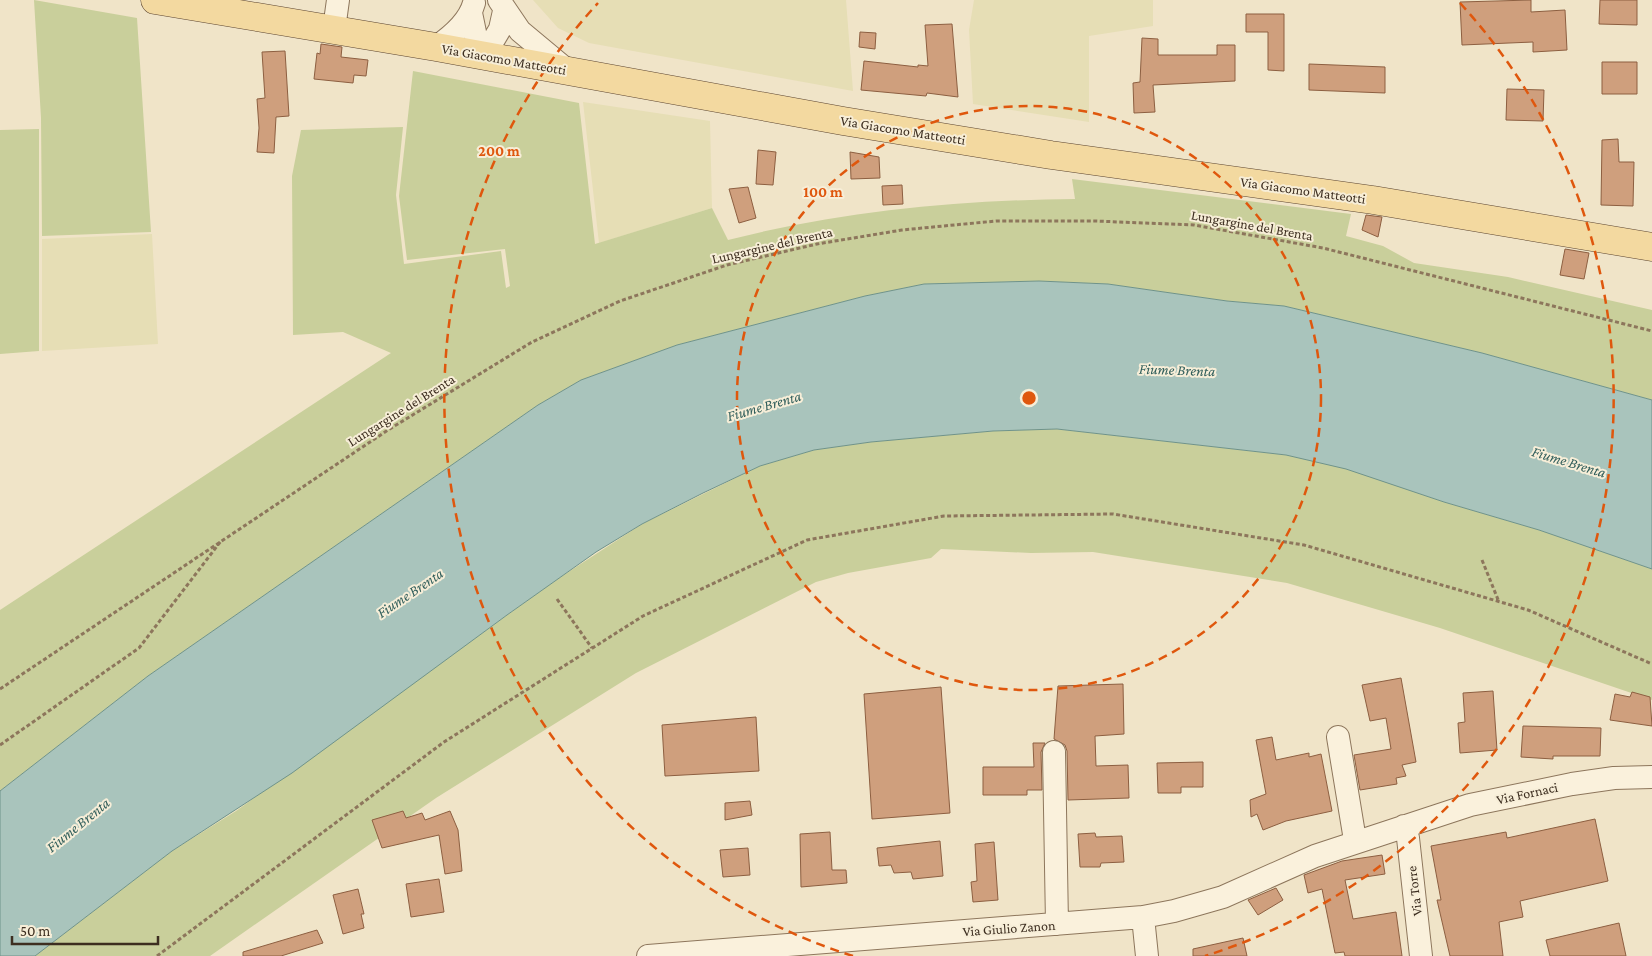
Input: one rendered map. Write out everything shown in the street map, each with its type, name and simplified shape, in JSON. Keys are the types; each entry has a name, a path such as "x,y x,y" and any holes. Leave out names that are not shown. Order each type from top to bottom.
{"main road":[{"name":"Via Giacomo Matteotti","path":"155,0 185,2 844,121 1052,155 1373,200 1652,247"}],"street":[{"path":"334,29 338,0"},
{"path":"484,56 500,29 502,6"},
{"path":"502,6 520,31 568,71"},
{"path":"473,7 477,42 484,56"},
{"path":"436,47 450,37 473,7"},
{"path":"1338,737 1357,842"},
{"path":"1054,752 1057,924"},
{"name":"Via Fornaci","path":"1404,826 1437,814 1534,790 1614,778 1652,777"},
{"name":"Via Giulio Zanon","path":"648,956 1143,917 1174,911 1223,897 1315,856 1404,826"},
{"name":"Via Torre","path":"1404,826 1421,956"},
{"path":"1143,917 1147,956"}],"path":[{"name":"Lungargine del Brenta","path":"0,689 223,538 388,430 532,342 620,301 727,265 818,244 902,230 996,221 1095,221 1194,225 1323,248 1652,331"},
{"path":"157,956 444,742 644,616 807,540 944,516 1113,514 1304,545 1528,610 1652,664"},
{"path":"0,744 138,648 223,538"},
{"path":"1482,560 1500,602"},
{"path":"557,599 592,648"}],"shaded area":[{"path":"533,0 846,0 853,91 589,43 558,28"},
{"path":"974,0 1153,0 1153,26 1089,36 1089,122 973,104 969,30"},
{"path":"583,102 710,121 712,208 599,243"},
{"path":"152,234 158,344 42,351 42,239"}],"green space":[{"path":"34,0 137,18 151,232 42,236 41,118"},
{"path":"413,71 579,103 595,244 712,208 728,240 813,222 900,209 987,202 1075,199 1072,179 1351,214 1346,236 1383,246 1414,263 1508,277 1652,310 1652,400 1482,353 1284,306 1227,301 1108,284 1039,281 924,284 865,296 677,345 581,380 538,405 148,676 0,791 0,610 391,353 343,332 293,335 292,176 301,130 403,127 396,195 404,264 501,251 506,288 510,286 505,249 407,260 399,196"},
{"path":"39,129 39,351 0,354 0,130"},
{"path":"1057,429 1286,455 1346,468 1444,502 1539,530 1652,569 1652,700 1440,628 1287,583 1093,552 1031,553 941,549 931,558 848,573 816,582 636,673 436,798 210,956 35,956 172,851 236,811 553,582 642,524 760,466 814,450 871,442 993,431"}],"water":[{"name":"Fiume Brenta","path":"1039,281 1108,284 1227,301 1284,306 1482,353 1652,400 1652,569 1539,530 1444,502 1346,469 1286,455 1057,429 993,431 871,442 814,450 760,466 642,524 596,552 292,773 172,851 35,956 0,956 0,791 148,676 538,405 581,380 677,345 865,296 924,284"}],"building":[{"path":"1531,0 1531,12 1565,10 1567,50 1533,52 1533,42 1462,45 1460,2"},
{"path":"1600,0 1637,0 1637,25 1599,24"},
{"path":"1246,14 1284,14 1284,71 1268,70 1268,32 1246,32"},
{"path":"952,24 958,97 927,93 926,96 861,90 864,61 918,67 918,65 928,66 925,25"},
{"path":"860,32 876,33 875,49 859,47"},
{"path":"1142,38 1158,39 1158,55 1217,55 1217,45 1235,45 1235,81 1153,85 1155,112 1134,113 1133,83 1140,82"},
{"path":"321,44 342,47 341,57 368,60 366,76 354,75 353,83 314,79 317,53 320,54"},
{"path":"285,51 289,116 276,117 274,153 257,152 259,128 257,99 265,98 262,52"},
{"path":"1602,62 1637,62 1637,94 1602,94"},
{"path":"1309,64 1385,67 1385,93 1309,90"},
{"path":"1507,89 1544,90 1543,121 1506,120"},
{"path":"1618,139 1619,162 1634,162 1633,206 1601,205 1602,140"},
{"path":"758,150 776,152 773,185 756,184"},
{"path":"850,152 879,157 880,178 851,179"},
{"path":"902,185 903,204 883,205 882,186"},
{"path":"748,187 756,218 739,223 729,189"},
{"path":"1366,215 1382,217 1378,237 1362,230"},
{"path":"1565,249 1589,253 1584,279 1560,275"},
{"path":"1401,678 1416,762 1402,765 1406,776 1396,778 1397,784 1360,790 1354,755 1391,749 1386,718 1370,721 1362,685"},
{"path":"1123,684 1124,734 1095,736 1096,766 1128,765 1129,798 1068,800 1067,751 1065,745 1054,739 1058,686"},
{"path":"941,687 950,813 872,819 864,694"},
{"path":"1493,691 1497,750 1460,753 1458,723 1465,722 1463,693"},
{"path":"1632,692 1650,697 1652,726 1610,720 1615,694 1630,697"},
{"path":"756,717 759,771 665,776 662,725"},
{"path":"1523,726 1601,728 1600,756 1553,756 1553,759 1521,757"},
{"path":"1272,737 1276,760 1309,753 1309,757 1321,754 1332,811 1286,821 1263,830 1257,814 1251,817 1250,800 1266,794 1256,740"},
{"path":"1033,743 1045,743 1041,752 1042,790 1027,790 1027,795 983,795 983,767 1034,767"},
{"path":"1203,762 1203,787 1181,787 1181,793 1158,793 1157,763"},
{"path":"750,801 752,815 725,820 725,803"},
{"path":"403,811 406,818 422,813 425,820 450,811 458,830 462,871 445,874 439,835 382,848 372,820"},
{"path":"1595,819 1608,881 1520,901 1523,917 1499,922 1503,956 1450,956 1437,900 1441,900 1431,846 1506,832 1507,838"},
{"path":"830,832 832,870 846,870 847,883 801,887 800,834"},
{"path":"1095,833 1096,837 1122,836 1124,862 1101,863 1100,867 1080,867 1078,834"},
{"path":"940,841 943,876 913,879 911,872 894,873 891,865 879,866 877,848"},
{"path":"994,842 998,900 973,902 971,882 977,881 975,844"},
{"path":"748,848 750,875 723,877 720,850"},
{"path":"1382,855 1385,874 1345,880 1353,919 1396,912 1402,956 1345,956 1344,952 1335,953 1322,889 1308,893 1304,875 1342,861"},
{"path":"439,879 444,912 411,917 406,884"},
{"path":"1276,888 1283,900 1258,915 1248,900"},
{"path":"358,889 364,914 361,914 364,928 343,934 333,895"},
{"path":"1619,923 1626,956 1550,956 1546,940"},
{"path":"317,930 323,943 281,956 243,956 243,952"},
{"path":"1243,938 1247,956 1193,956 1193,949"}]}
